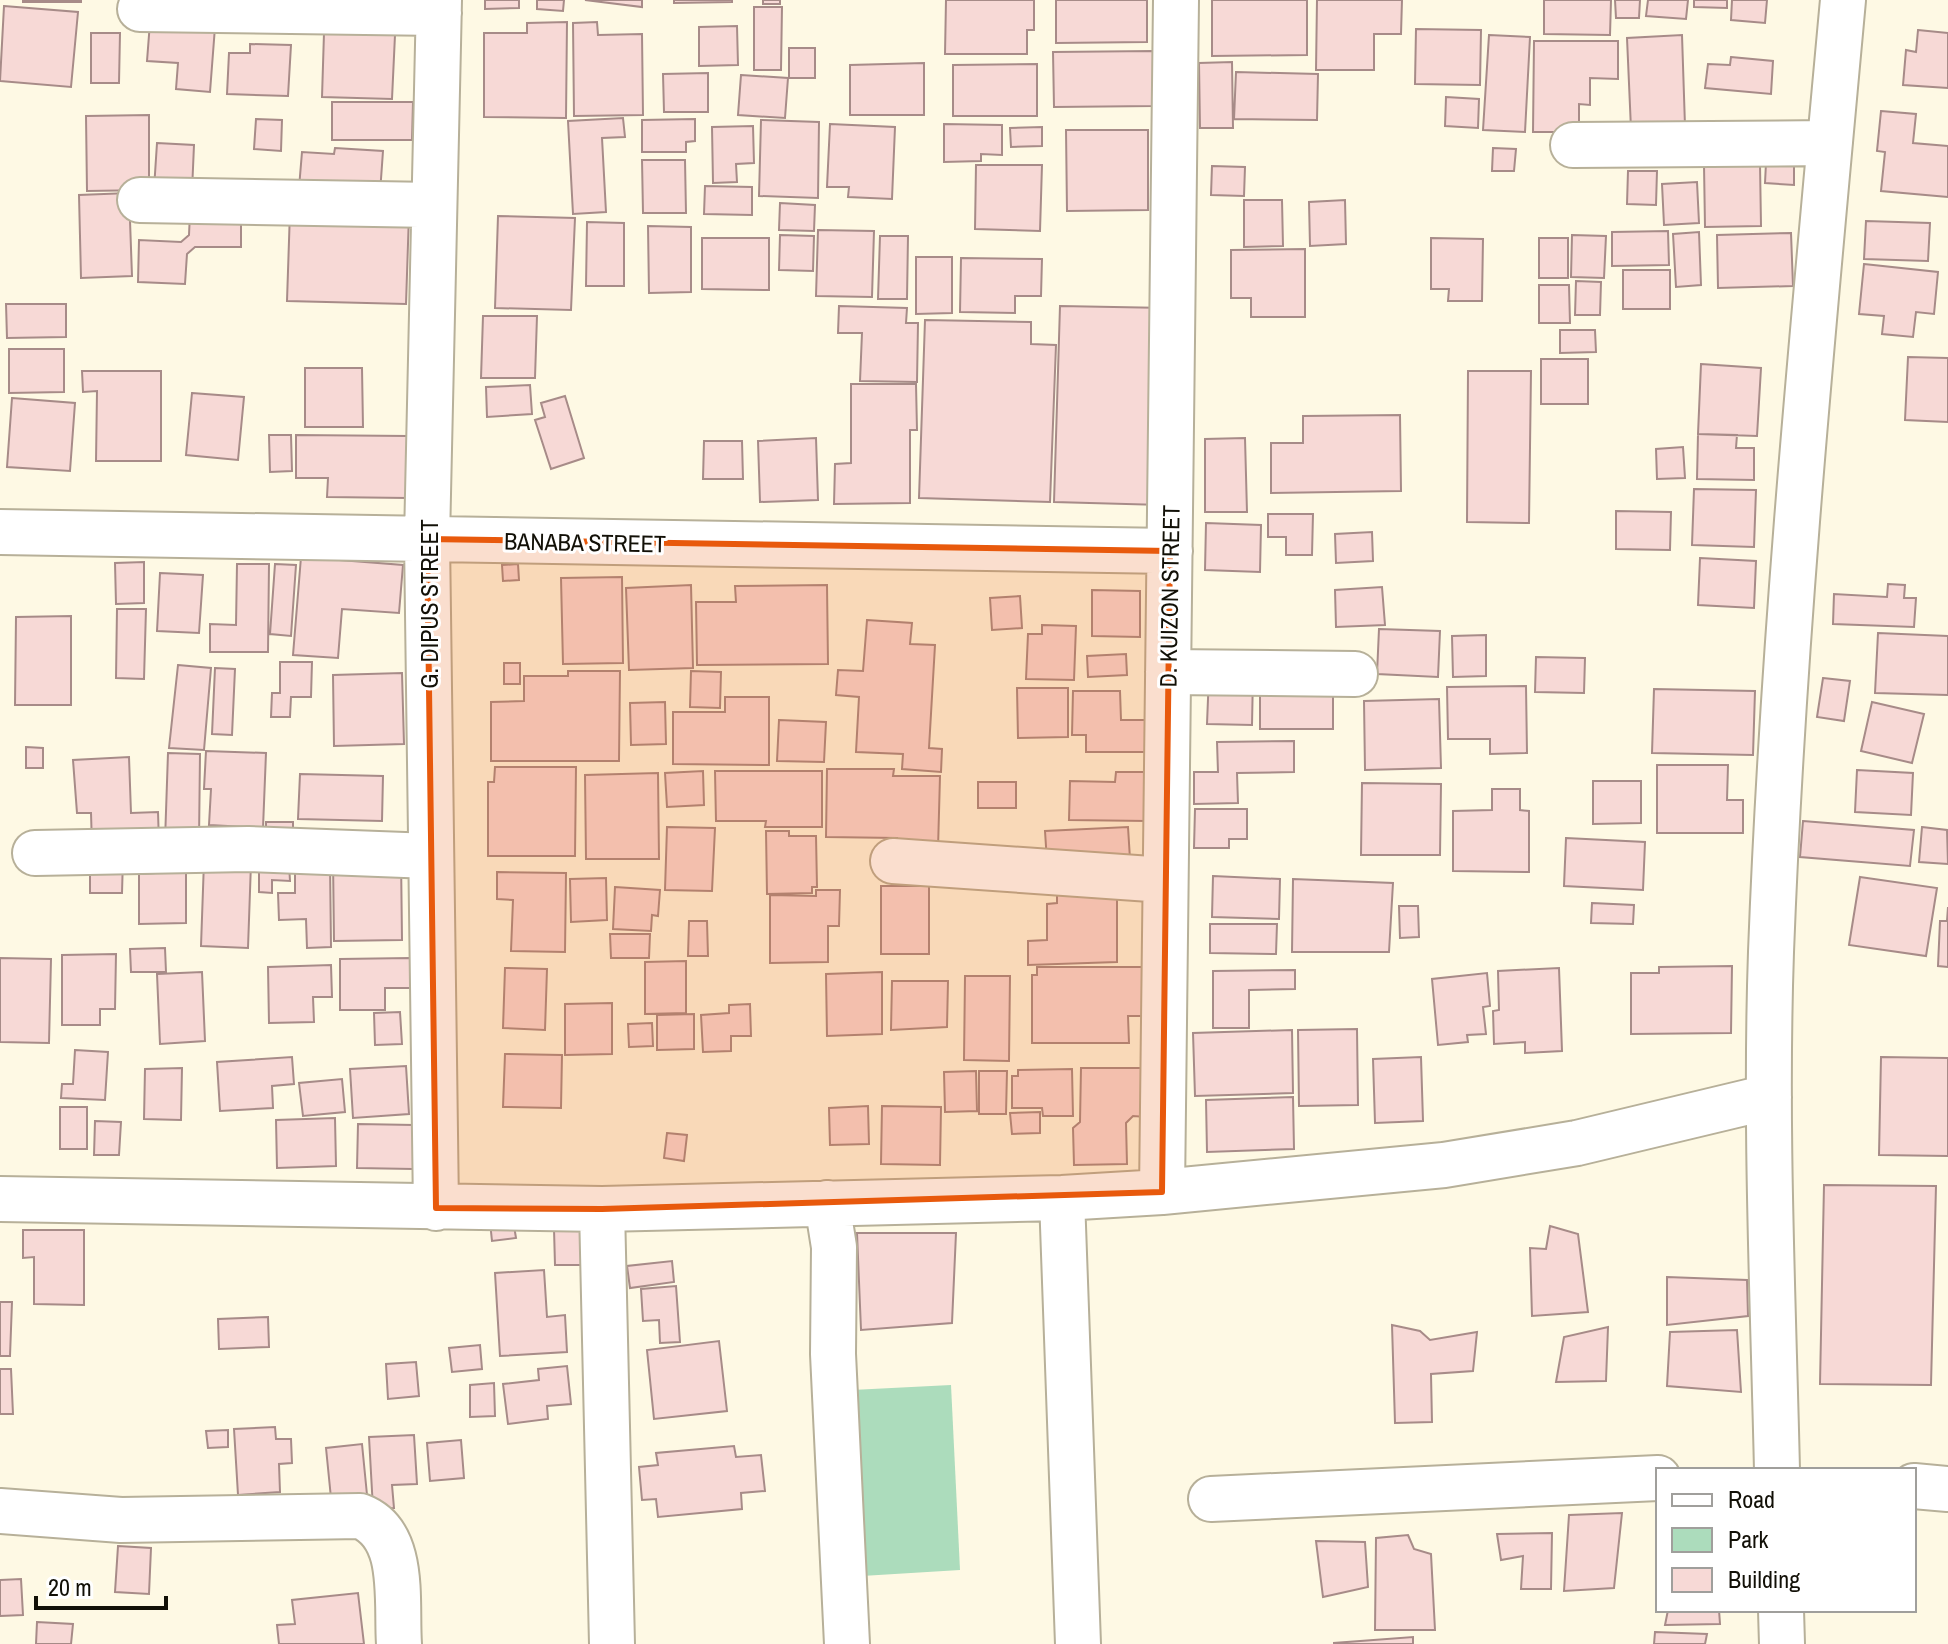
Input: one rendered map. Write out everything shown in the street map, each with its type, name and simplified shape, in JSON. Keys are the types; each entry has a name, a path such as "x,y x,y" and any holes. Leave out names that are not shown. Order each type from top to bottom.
{"street":[{"name":"D. KUIZON STREET","path":"1162,1192 1176,0"},
{"path":"1777,1468 1769,1097 1771,950 1794,539 1843,0"},
{"path":"140,9 439,6"},
{"name":"G. DIPUS STREET","path":"436,1208 427,539 439,6"},
{"path":"1573,145 1830,143"},
{"path":"140,200 434,205"},
{"name":"BANABA STREET","path":"0,532 1170,551"},
{"path":"1168,672 1355,674"},
{"path":"35,853 248,849 431,856"},
{"path":"893,861 1165,880"},
{"path":"0,1199 602,1209 1062,1198 1162,1192 1474,1160 1577,1143 1769,1097"},
{"path":"1062,1198 1078,1644"},
{"path":"827,1203 834,1247 833,1354 847,1644"},
{"path":"602,1209 612,1644"},
{"path":"1211,1499 1656,1478"},
{"path":"1916,1486 1948,1489"},
{"path":"0,1511 121,1520 360,1516 375,1522 389,1538 394,1564 399,1644"},
{"path":"1781,1612 1782,1644"}],"highlighted area":[{"path":"427,539 1170,551 1162,1192 602,1209 436,1208"}],"green space":[{"path":"951,1385 960,1570 862,1576 852,1390"}],"building":[{"path":"81,0 81,2 23,2"},
{"path":"485,0 519,0 519,8 485,9"},
{"path":"537,0 564,0 563,11 537,9"},
{"path":"585,0 642,0 642,7"},
{"path":"674,0 732,0 732,2 674,3"},
{"path":"763,0 780,0 780,4 763,4"},
{"path":"946,0 1034,0 1034,30 1027,30 1027,54 945,54"},
{"path":"1056,0 1147,0 1147,42 1056,43"},
{"path":"1212,0 1307,0 1307,55 1212,56"},
{"path":"1317,0 1402,0 1401,34 1374,34 1374,70 1316,70"},
{"path":"1544,0 1611,0 1610,35 1544,34"},
{"path":"1615,0 1640,0 1639,18 1616,18"},
{"path":"1648,0 1688,0 1686,19 1646,16"},
{"path":"1694,0 1727,0 1727,8 1694,7"},
{"path":"1732,0 1767,0 1765,23 1731,20"},
{"path":"4,6 78,12 71,87 0,81"},
{"path":"754,7 782,7 781,70 754,70"},
{"path":"150,22 215,27 210,92 176,89 178,63 147,61"},
{"path":"567,22 566,118 484,117 484,33 527,33 527,23"},
{"path":"597,22 598,35 642,34 643,115 574,116 573,23"},
{"path":"737,26 738,65 699,66 699,27"},
{"path":"1416,29 1481,30 1480,85 1415,84"},
{"path":"1918,30 1948,33 1948,88 1903,85 1906,50 1916,52"},
{"path":"91,33 120,33 119,83 91,83"},
{"path":"324,33 395,35 392,99 322,97"},
{"path":"1489,35 1530,37 1525,132 1483,130"},
{"path":"1682,35 1685,126 1631,129 1627,38"},
{"path":"1534,41 1618,41 1618,79 1590,78 1590,105 1579,104 1579,132 1533,132"},
{"path":"250,44 291,45 288,96 227,94 229,53 250,53"},
{"path":"789,48 815,48 815,78 789,78"},
{"path":"1153,51 1154,106 1054,107 1053,52"},
{"path":"1731,57 1773,61 1771,94 1705,88 1708,64 1730,65"},
{"path":"1232,62 1233,128 1200,128 1199,63"},
{"path":"924,63 924,115 850,115 850,65"},
{"path":"1037,64 1037,116 953,116 953,65"},
{"path":"1236,72 1318,74 1317,120 1234,119"},
{"path":"708,73 708,112 664,112 663,74"},
{"path":"741,75 788,78 785,118 738,115"},
{"path":"1446,97 1479,99 1478,128 1445,126"},
{"path":"332,102 413,102 412,140 332,140"},
{"path":"1881,111 1916,114 1913,143 1948,146 1948,197 1881,191 1885,152 1877,151"},
{"path":"149,115 149,190 87,191 86,116"},
{"path":"623,118 625,137 602,138 606,212 573,214 568,121"},
{"path":"256,119 282,120 281,151 254,149"},
{"path":"695,119 695,141 686,142 686,152 642,152 642,120"},
{"path":"761,120 819,122 818,198 759,196"},
{"path":"830,124 895,127 892,199 848,197 849,187 827,187"},
{"path":"944,124 1002,125 1002,155 981,154 981,161 944,162"},
{"path":"753,126 754,163 736,164 737,182 713,183 712,127"},
{"path":"1042,127 1042,146 1011,147 1010,128"},
{"path":"1066,130 1148,130 1148,210 1067,211"},
{"path":"157,143 194,145 192,191 154,189"},
{"path":"335,148 383,151 380,193 299,188 302,152 334,154"},
{"path":"1493,148 1516,149 1514,171 1492,171"},
{"path":"642,160 685,160 686,213 643,213"},
{"path":"1766,163 1794,164 1794,185 1765,183"},
{"path":"1760,164 1761,226 1705,227 1704,165"},
{"path":"976,165 1042,165 1040,231 975,229"},
{"path":"1212,166 1245,167 1244,196 1211,195"},
{"path":"1628,171 1657,171 1656,205 1627,204"},
{"path":"1697,182 1699,223 1664,225 1662,184"},
{"path":"705,186 752,187 752,215 704,214"},
{"path":"129,193 132,276 81,278 79,195"},
{"path":"1244,200 1282,200 1283,246 1244,247"},
{"path":"1345,200 1346,244 1310,246 1309,202"},
{"path":"780,203 815,205 814,231 779,230"},
{"path":"290,211 409,214 406,304 287,301"},
{"path":"241,212 241,247 195,247 187,254 185,284 138,282 139,240 181,242 189,235 190,213"},
{"path":"498,216 575,218 571,310 495,308"},
{"path":"1866,221 1930,223 1928,261 1864,259"},
{"path":"587,222 624,223 624,286 586,286"},
{"path":"648,226 691,227 691,292 649,293"},
{"path":"818,230 874,231 872,297 816,296"},
{"path":"1668,231 1669,265 1612,266 1612,232"},
{"path":"1699,232 1701,285 1676,287 1673,234"},
{"path":"1791,233 1793,286 1718,288 1717,235"},
{"path":"780,235 814,236 813,271 779,270"},
{"path":"1572,235 1606,236 1604,278 1571,277"},
{"path":"880,236 908,236 907,299 878,299"},
{"path":"702,238 769,238 769,290 702,289"},
{"path":"1431,238 1483,239 1482,301 1448,301 1449,289 1431,289"},
{"path":"1539,238 1568,238 1568,278 1539,278"},
{"path":"1305,249 1305,317 1251,317 1251,298 1231,298 1231,250"},
{"path":"916,257 952,257 952,313 916,314"},
{"path":"961,258 1042,259 1041,296 1015,296 1015,313 960,312"},
{"path":"1864,264 1938,272 1934,314 1916,312 1913,337 1882,334 1884,316 1859,314"},
{"path":"1623,270 1670,270 1670,309 1623,309"},
{"path":"1576,281 1601,282 1600,315 1575,315"},
{"path":"1539,285 1569,285 1570,323 1539,323"},
{"path":"6,304 66,304 66,337 7,338"},
{"path":"839,306 907,308 906,323 918,323 917,382 860,381 862,333 838,333"},
{"path":"1060,306 1167,308 1162,505 1054,502"},
{"path":"483,316 537,316 535,378 481,378"},
{"path":"925,320 1031,322 1031,344 1056,345 1050,502 919,498"},
{"path":"1560,330 1595,330 1596,352 1560,353"},
{"path":"9,349 64,349 64,392 9,393"},
{"path":"1908,357 1948,358 1948,422 1905,420"},
{"path":"1541,359 1588,359 1588,404 1541,404"},
{"path":"1701,364 1761,368 1757,436 1698,434"},
{"path":"305,368 362,368 363,427 305,427"},
{"path":"82,371 161,371 161,461 96,461 97,391 83,392"},
{"path":"1468,371 1531,371 1529,523 1467,522"},
{"path":"851,384 916,384 917,430 910,430 910,503 834,504 835,464 851,463"},
{"path":"530,385 532,414 487,417 486,387"},
{"path":"192,393 244,397 238,460 186,455"},
{"path":"565,396 584,458 551,469 535,420 545,417 541,403"},
{"path":"12,398 75,403 70,471 7,467"},
{"path":"1400,415 1401,491 1271,493 1271,443 1303,443 1303,416"},
{"path":"1698,434 1737,435 1736,448 1754,448 1754,480 1697,479"},
{"path":"269,435 291,435 292,471 270,472"},
{"path":"296,435 408,436 407,498 327,497 328,478 296,478"},
{"path":"816,438 818,500 760,502 758,441"},
{"path":"1245,438 1247,512 1205,512 1205,439"},
{"path":"704,441 742,441 743,479 703,479"},
{"path":"1683,447 1685,478 1657,479 1656,449"},
{"path":"1694,489 1756,490 1754,547 1692,545"},
{"path":"1616,511 1671,512 1670,550 1616,549"},
{"path":"1268,514 1313,514 1312,555 1286,555 1286,537 1268,537"},
{"path":"1206,523 1261,525 1260,572 1205,570"},
{"path":"1372,532 1373,561 1336,563 1335,534"},
{"path":"301,557 403,565 399,613 342,609 338,658 293,655"},
{"path":"1700,558 1756,561 1754,608 1698,605"},
{"path":"144,562 144,603 116,604 115,563"},
{"path":"237,564 269,564 268,652 210,652 210,624 236,625"},
{"path":"275,564 296,565 291,636 270,634"},
{"path":"518,564 519,580 503,581 502,565"},
{"path":"160,573 203,575 199,633 157,631"},
{"path":"622,577 623,663 563,664 561,578"},
{"path":"1888,584 1905,585 1904,598 1916,598 1914,627 1833,624 1834,594 1887,597"},
{"path":"691,585 693,668 629,670 626,588"},
{"path":"827,585 828,664 697,665 696,602 736,602 735,586"},
{"path":"1382,587 1385,625 1336,627 1335,590"},
{"path":"1092,590 1140,591 1140,637 1092,636"},
{"path":"1020,596 1022,628 992,630 990,598"},
{"path":"117,609 146,609 144,679 116,678"},
{"path":"71,616 71,705 15,705 16,617"},
{"path":"867,620 912,623 910,644 935,645 929,748 942,749 941,772 902,769 903,754 856,752 859,697 836,695 838,670 863,671"},
{"path":"1042,625 1076,626 1074,680 1026,679 1028,634 1042,634"},
{"path":"1379,629 1440,631 1438,677 1377,674"},
{"path":"1878,633 1948,636 1948,695 1875,693"},
{"path":"1486,635 1486,676 1453,677 1452,636"},
{"path":"1126,654 1127,675 1088,677 1087,656"},
{"path":"1536,657 1585,658 1584,693 1535,692"},
{"path":"280,662 312,662 311,697 291,697 290,717 271,717 272,693 280,693"},
{"path":"504,663 520,663 520,684 504,684"},
{"path":"178,665 211,668 204,750 169,748"},
{"path":"215,668 235,669 232,735 212,734"},
{"path":"568,671 620,671 619,761 491,761 491,702 524,701 524,676 568,676"},
{"path":"691,671 721,672 720,708 690,707"},
{"path":"402,673 404,744 334,746 333,675"},
{"path":"1209,674 1253,675 1252,725 1207,724"},
{"path":"1333,674 1333,729 1260,729 1260,675"},
{"path":"1823,678 1850,681 1844,721 1817,717"},
{"path":"1526,686 1527,753 1490,754 1490,739 1448,739 1447,687"},
{"path":"1017,688 1068,688 1068,737 1018,738"},
{"path":"1654,689 1755,691 1753,755 1652,753"},
{"path":"1073,691 1120,691 1121,720 1151,720 1151,752 1086,752 1086,735 1072,735"},
{"path":"725,697 769,697 769,765 673,764 673,712 725,712"},
{"path":"1439,699 1441,768 1365,770 1364,701"},
{"path":"665,702 666,744 631,745 630,703"},
{"path":"1872,702 1924,714 1912,763 1861,751"},
{"path":"779,720 826,722 824,762 777,761"},
{"path":"1294,741 1294,772 1237,773 1238,803 1194,804 1194,772 1218,772 1217,742"},
{"path":"26,747 43,748 43,768 26,768"},
{"path":"206,751 266,753 263,828 209,825 211,789 204,789"},
{"path":"168,753 200,754 199,841 165,841"},
{"path":"129,757 131,813 158,812 159,843 92,846 91,813 77,813 73,760"},
{"path":"1657,765 1728,765 1727,800 1743,800 1743,833 1657,833"},
{"path":"495,767 576,767 575,856 488,856 488,782 494,782"},
{"path":"827,769 894,769 893,776 940,776 938,849 897,848 897,838 826,837"},
{"path":"1857,770 1913,773 1911,815 1855,812"},
{"path":"703,771 704,805 667,807 665,773"},
{"path":"715,771 822,771 822,827 765,827 766,821 716,821"},
{"path":"1116,772 1148,772 1147,821 1069,820 1070,781 1115,782"},
{"path":"658,773 659,859 586,859 585,775"},
{"path":"300,774 383,776 382,821 298,819"},
{"path":"1593,781 1641,781 1641,823 1593,824"},
{"path":"978,782 1016,782 1016,808 978,808"},
{"path":"1362,783 1441,784 1440,855 1361,855"},
{"path":"1492,789 1520,789 1520,810 1529,811 1529,872 1453,871 1453,811 1492,810"},
{"path":"1195,809 1247,809 1247,839 1229,839 1229,848 1194,848"},
{"path":"1803,821 1914,830 1910,866 1800,857"},
{"path":"266,822 293,822 293,846 266,846"},
{"path":"667,827 715,828 712,891 665,890"},
{"path":"1128,827 1130,859 1047,862 1045,831"},
{"path":"1922,827 1947,830 1948,864 1919,862"},
{"path":"766,831 789,831 789,836 816,836 817,887 812,887 812,893 767,894"},
{"path":"1566,838 1645,842 1643,890 1564,886"},
{"path":"90,857 123,858 122,893 90,893"},
{"path":"401,857 402,940 334,941 333,859"},
{"path":"155,860 186,860 186,923 139,924 139,874 155,873"},
{"path":"204,861 251,863 248,948 201,946"},
{"path":"259,863 289,864 290,881 272,880 272,893 259,892"},
{"path":"330,863 331,947 307,948 306,919 279,920 278,893 295,893 295,864"},
{"path":"497,872 566,873 565,952 511,951 513,900 497,899"},
{"path":"1213,876 1280,879 1279,919 1212,917"},
{"path":"1860,877 1937,888 1926,956 1849,945"},
{"path":"606,878 607,920 571,922 570,879"},
{"path":"1293,879 1393,883 1389,952 1292,952"},
{"path":"1117,885 1117,962 1028,965 1028,941 1047,940 1047,904 1057,903 1057,886"},
{"path":"881,886 929,886 929,954 881,954"},
{"path":"615,887 660,890 658,916 652,915 651,931 613,929"},
{"path":"816,890 840,890 839,926 828,926 828,962 770,963 770,895 816,896"},
{"path":"1592,903 1634,905 1633,924 1591,923"},
{"path":"1399,906 1418,906 1419,937 1400,938"},
{"path":"1948,907 1948,967 1938,966 1940,921 1947,921"},
{"path":"689,921 707,921 708,956 688,956"},
{"path":"1210,924 1277,924 1276,954 1210,953"},
{"path":"610,934 650,934 649,958 611,958"},
{"path":"165,948 166,972 131,972 130,949"},
{"path":"116,954 115,1009 100,1009 100,1025 62,1025 62,955"},
{"path":"0,958 51,959 49,1043 0,1042"},
{"path":"410,958 411,988 385,988 385,1010 340,1010 340,959"},
{"path":"686,961 686,1013 645,1014 645,962"},
{"path":"331,965 332,997 313,997 314,1022 269,1023 268,967"},
{"path":"1732,966 1731,1033 1631,1034 1631,973 1659,973 1659,967"},
{"path":"1037,967 1142,967 1143,1016 1128,1016 1129,1043 1032,1043 1032,975 1037,975"},
{"path":"505,968 547,969 545,1030 503,1028"},
{"path":"1559,968 1562,1051 1525,1053 1525,1042 1494,1044 1493,1011 1499,1010 1498,971"},
{"path":"1295,970 1295,989 1249,990 1249,1028 1213,1028 1213,971"},
{"path":"202,972 205,1041 160,1044 157,974"},
{"path":"882,972 882,1034 827,1036 826,974"},
{"path":"1487,973 1490,1006 1483,1007 1486,1034 1467,1035 1468,1042 1438,1045 1432,979"},
{"path":"965,976 1010,976 1009,1061 964,1060"},
{"path":"892,981 948,981 947,1027 891,1030"},
{"path":"612,1003 612,1054 565,1055 565,1004"},
{"path":"750,1004 751,1036 731,1036 731,1051 703,1052 701,1015 729,1013 729,1005"},
{"path":"400,1012 402,1044 375,1045 374,1013"},
{"path":"694,1014 694,1049 657,1050 657,1015"},
{"path":"652,1023 653,1046 629,1047 628,1024"},
{"path":"1357,1029 1358,1105 1299,1106 1298,1030"},
{"path":"1292,1030 1293,1093 1195,1096 1193,1033"},
{"path":"75,1050 108,1052 105,1100 61,1098 62,1084 73,1084"},
{"path":"505,1054 562,1055 561,1108 503,1107"},
{"path":"292,1057 294,1084 272,1086 273,1108 220,1111 217,1062"},
{"path":"1421,1057 1423,1121 1375,1123 1373,1059"},
{"path":"1881,1057 1948,1058 1948,1156 1879,1155"},
{"path":"406,1066 409,1114 353,1118 350,1069"},
{"path":"182,1068 181,1120 144,1119 145,1069"},
{"path":"1081,1068 1147,1068 1146,1117 1133,1116 1126,1123 1127,1164 1074,1165 1073,1128 1080,1122"},
{"path":"1072,1069 1073,1116 1043,1116 1042,1108 1012,1108 1012,1076 1018,1076 1018,1070"},
{"path":"976,1071 977,1111 945,1112 944,1072"},
{"path":"979,1071 1007,1071 1006,1114 979,1114"},
{"path":"342,1079 345,1112 303,1116 299,1083"},
{"path":"1293,1097 1294,1149 1207,1152 1206,1100"},
{"path":"868,1106 869,1144 830,1145 829,1108"},
{"path":"882,1106 941,1107 940,1165 881,1164"},
{"path":"60,1107 87,1107 87,1149 60,1149"},
{"path":"1040,1112 1040,1133 1012,1134 1010,1113"},
{"path":"335,1118 336,1166 277,1168 276,1120"},
{"path":"95,1121 121,1122 119,1155 94,1155"},
{"path":"358,1124 414,1125 413,1169 357,1168"},
{"path":"667,1133 687,1135 684,1161 664,1158"},
{"path":"1824,1185 1936,1186 1931,1385 1820,1384"},
{"path":"513,1220 516,1238 492,1241 490,1222"},
{"path":"1550,1226 1578,1234 1588,1312 1532,1316 1530,1248 1546,1249"},
{"path":"554,1229 590,1229 590,1265 555,1265"},
{"path":"23,1230 84,1230 84,1305 34,1304 34,1257 23,1258"},
{"path":"857,1233 956,1233 952,1323 861,1330"},
{"path":"672,1261 674,1282 630,1288 627,1266"},
{"path":"544,1270 547,1317 565,1315 567,1352 500,1356 495,1273"},
{"path":"1667,1277 1747,1280 1748,1316 1667,1325"},
{"path":"676,1286 680,1342 660,1343 659,1320 643,1321 641,1289"},
{"path":"0,1302 12,1302 10,1356 0,1356"},
{"path":"268,1317 269,1347 219,1349 218,1319"},
{"path":"1392,1325 1420,1331 1430,1340 1477,1332 1473,1371 1431,1374 1432,1422 1395,1423"},
{"path":"1608,1327 1606,1381 1556,1382 1564,1337"},
{"path":"1737,1330 1741,1392 1667,1386 1670,1332"},
{"path":"719,1341 727,1411 654,1419 647,1350"},
{"path":"480,1345 482,1369 452,1372 449,1348"},
{"path":"416,1362 419,1396 388,1399 386,1364"},
{"path":"567,1366 571,1404 547,1406 548,1419 508,1424 503,1384 539,1380 538,1369"},
{"path":"0,1369 11,1369 13,1414 0,1414"},
{"path":"494,1383 495,1416 470,1417 470,1385"},
{"path":"275,1427 276,1439 291,1439 292,1463 279,1464 280,1492 238,1495 234,1429"},
{"path":"228,1430 228,1447 208,1448 206,1431"},
{"path":"414,1435 417,1484 392,1485 394,1508 373,1509 369,1437"},
{"path":"461,1440 464,1478 430,1481 427,1443"},
{"path":"362,1444 368,1505 332,1508 326,1448"},
{"path":"734,1446 736,1457 761,1455 765,1491 741,1493 742,1509 658,1517 656,1499 642,1500 639,1467 658,1465 656,1453"},
{"path":"1622,1513 1614,1588 1564,1591 1569,1515"},
{"path":"1552,1533 1551,1589 1521,1589 1523,1556 1501,1560 1497,1534"},
{"path":"1408,1535 1414,1549 1431,1554 1435,1630 1375,1630 1376,1538"},
{"path":"1316,1541 1365,1542 1368,1587 1323,1597"},
{"path":"118,1546 151,1548 149,1594 115,1592"},
{"path":"21,1579 23,1615 0,1616 0,1580"},
{"path":"358,1593 364,1644 279,1644 277,1625 295,1624 292,1600"},
{"path":"1668,1612 1719,1612 1720,1624 1665,1625"},
{"path":"37,1622 73,1624 71,1644 36,1644"},
{"path":"1655,1632 1707,1634 1705,1644 1654,1644"},
{"path":"1413,1637 1413,1644 1334,1644 1334,1643"}]}
